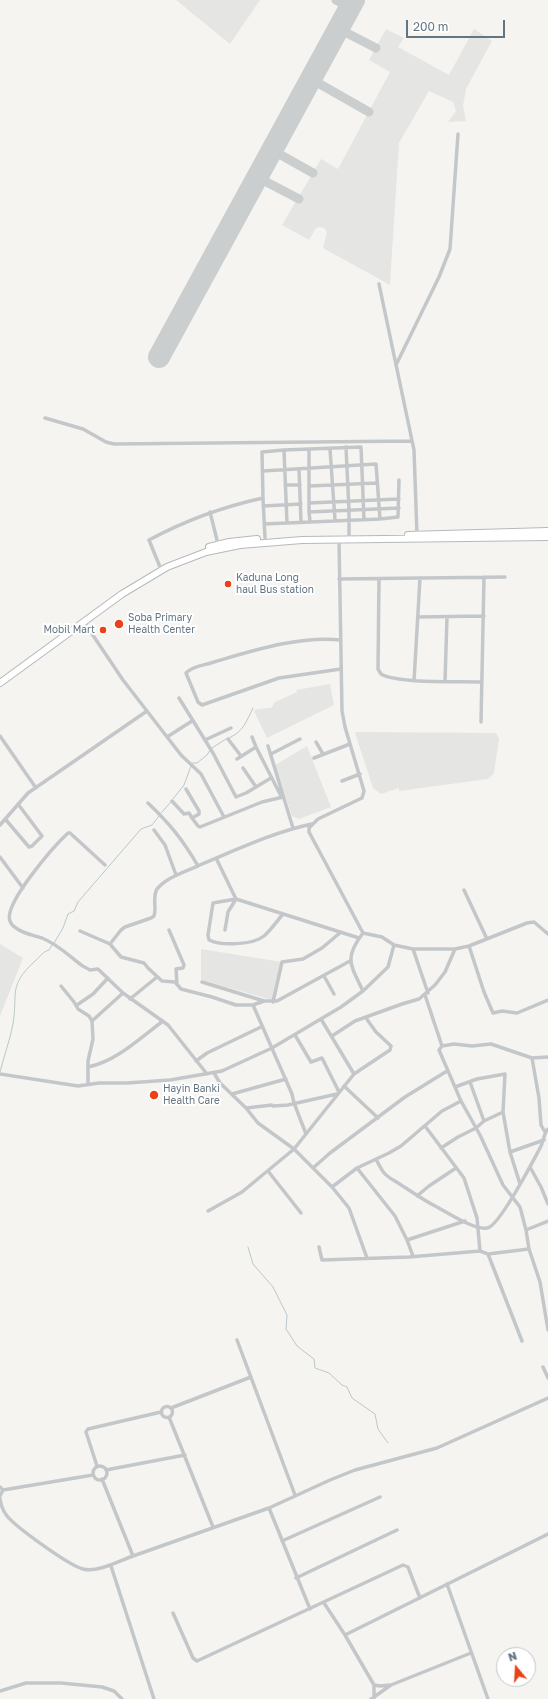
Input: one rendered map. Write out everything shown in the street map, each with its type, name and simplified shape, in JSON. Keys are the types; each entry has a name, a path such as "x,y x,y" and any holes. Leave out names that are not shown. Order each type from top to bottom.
{"highway":[{"path":"0,679 118,592 160,566 193,552 218,544 265,538 548,531"},
{"path":"0,683 122,594 153,574 206,552 228,546 302,540 548,537"}],"street":[{"path":"396,365 440,277 450,249 458,134"},
{"path":"379,284 414,450 417,534"},
{"path":"45,418 83,429 106,442 114,444 412,441"},
{"path":"346,447 349,536"},
{"path":"265,538 262,452 361,447 364,520"},
{"path":"309,449 310,521"},
{"path":"330,449 335,520"},
{"path":"284,450 287,522"},
{"path":"262,472 376,464 380,519"},
{"path":"299,469 301,522"},
{"path":"264,524 393,518 399,516 399,480"},
{"path":"285,486 309,488 333,485 377,483"},
{"path":"160,566 149,540 178,524 210,512 263,498"},
{"path":"309,503 399,499"},
{"path":"263,506 301,504"},
{"path":"392,508 393,518"},
{"path":"309,512 399,508"},
{"path":"210,512 218,544"},
{"path":"339,540 342,711 364,791 362,798 318,819 309,828 309,832 363,933 413,949 455,949 469,946 534,922 548,934"},
{"path":"340,579 505,577"},
{"path":"414,680 420,578"},
{"path":"481,722 484,578"},
{"path":"379,579 378,669 381,674 385,677 414,680 482,682"},
{"path":"418,617 484,616"},
{"path":"445,681 447,617"},
{"path":"84,622 123,680 167,738 204,781 224,817"},
{"path":"341,640 328,639 284,644 222,660 195,668 186,673 198,702 202,705 279,678 341,669"},
{"path":"179,698 192,721 211,749 236,797 271,778"},
{"path":"0,825 6,820 18,804 36,788 147,711"},
{"path":"167,738 192,721"},
{"path":"205,740 231,728"},
{"path":"0,736 36,788"},
{"path":"252,737 271,778 282,796"},
{"path":"228,739 239,758 256,747"},
{"path":"271,754 300,739"},
{"path":"316,742 323,754"},
{"path":"314,758 350,744"},
{"path":"268,746 293,828"},
{"path":"243,768 256,787"},
{"path":"342,781 360,774"},
{"path":"186,789 200,813 192,818"},
{"path":"172,801 184,814 189,813 196,824 200,826 282,796"},
{"path":"148,803 181,838 198,866"},
{"path":"6,820 29,847 42,836 18,804"},
{"path":"110,944 124,927 154,916 155,894 157,889 176,875 293,828 312,824"},
{"path":"154,830 165,845 176,875"},
{"path":"106,865 69,832 54,847 23,888 14,904 10,921 15,928 22,932 54,944 81,965 90,970 98,970 130,999 156,1018 163,1021 176,1034 207,1074"},
{"path":"0,857 23,888"},
{"path":"216,858 236,899"},
{"path":"464,890 487,939"},
{"path":"283,914 264,936 254,940 218,944 209,940 208,935 213,904 236,899 359,938"},
{"path":"225,930 228,912 236,899"},
{"path":"169,930 184,965 183,968 176,969 177,984"},
{"path":"80,931 110,944 121,958 144,963 157,978 162,981 177,984 181,989 236,1005 253,1005 264,1001"},
{"path":"273,1002 282,962 303,959 322,948 341,932"},
{"path":"363,933 354,944 350,956 350,961 363,991"},
{"path":"0,1074 72,1086 150,1082 207,1074 230,1068 295,1035 363,991 388,967 394,944"},
{"path":"469,946 484,992 493,1013 502,1011 517,1013 548,1000"},
{"path":"413,949 442,1046 440,1051 447,1071 503,1185 520,1207 529,1249 540,1282 547,1315 548,1330"},
{"path":"332,1036 355,1021 402,1004 415,1002 427,994 445,972 455,949"},
{"path":"202,982 264,1001 273,1002 282,999 350,961"},
{"path":"324,976 334,994"},
{"path":"77,1005 93,994 108,978"},
{"path":"130,999 157,978"},
{"path":"61,986 77,1005 78,1009 89,1016 92,1021 93,1039 88,1067 88,1084"},
{"path":"92,1021 123,993"},
{"path":"253,1005 261,1027 286,1079 306,1134"},
{"path":"208,1211 242,1192 294,1149 354,1074 391,1048 376,1032 366,1018"},
{"path":"321,1019 354,1074"},
{"path":"88,1067 100,1064 112,1058 163,1021"},
{"path":"196,1060 207,1053 261,1027"},
{"path":"295,1035 311,1062 322,1058 338,1093"},
{"path":"442,1046 454,1044 472,1046 491,1044 532,1058 548,1057"},
{"path":"376,1159 382,1170 391,1180 397,1182 417,1196 479,1227 491,1227 502,1213 530,1168 544,1140 546,1131 541,1125 539,1098 532,1058"},
{"path":"313,1168 330,1153 405,1097 447,1071"},
{"path":"214,1072 220,1084 246,1108 258,1123 294,1149 332,1187 349,1208 367,1258"},
{"path":"455,1087 477,1079 505,1074 503,1112 510,1152 520,1184"},
{"path":"232,1094 286,1079"},
{"path":"470,1082 484,1121"},
{"path":"344,1086 378,1118"},
{"path":"246,1108 294,1103 338,1093"},
{"path":"332,1187 358,1168 401,1146 442,1111 461,1101"},
{"path":"441,1148 476,1128 484,1121 503,1112"},
{"path":"425,1126 464,1178 479,1227 480,1251"},
{"path":"510,1152 544,1140"},
{"path":"358,1168 395,1216 413,1256"},
{"path":"417,1196 456,1168"},
{"path":"530,1168 541,1187 548,1204"},
{"path":"268,1172 301,1213"},
{"path":"407,1240 465,1221"},
{"path":"526,1230 548,1221"},
{"path":"319,1247 322,1260 480,1251 488,1254 529,1249"},
{"path":"488,1254 522,1341"},
{"path":"238,1340 295,1496"},
{"path":"543,1367 548,1378"},
{"path":"97,1466 86,1432 88,1429 161,1412 165,1406 171,1408 251,1377"},
{"path":"93,1475 1,1488 1,1506 6,1515 17,1525 69,1562 83,1569 111,1566 132,1556 269,1508 355,1470 437,1448 548,1398"},
{"path":"171,1408 172,1411 169,1417 213,1527"},
{"path":"161,1412 162,1415 169,1417"},
{"path":"106,1470 184,1455"},
{"path":"97,1466 102,1466 106,1470"},
{"path":"93,1475 93,1472 97,1466"},
{"path":"102,1479 106,1475 106,1470"},
{"path":"93,1475 97,1479 102,1479"},
{"path":"102,1479 132,1556"},
{"path":"282,1541 380,1497"},
{"path":"269,1508 296,1578 310,1609"},
{"path":"296,1578 397,1530"},
{"path":"345,1635 548,1534"},
{"path":"173,1613 193,1658 196,1661 405,1565 408,1567 420,1598"},
{"path":"111,1566 154,1699"},
{"path":"447,1584 488,1699"},
{"path":"324,1603 374,1684 373,1698"},
{"path":"373,1698 391,1685 471,1653"},
{"path":"0,1691 26,1683 61,1683 102,1687 114,1691 122,1699"},
{"path":"374,1684 380,1686 391,1685"}],"shaded area":[{"path":"176,0 260,0 230,44"},
{"path":"386,29 404,38 398,47 449,75 474,29 492,41 466,89 463,106 466,121 448,122 456,111 453,102 429,91 399,143 390,285 323,248 327,232 324,228 319,227 315,229 309,240 282,225 321,159 338,169 390,72 369,60"},
{"path":"330,684 334,705 267,738 254,711 257,709 271,708 275,702 297,692 296,690"},
{"path":"355,733 496,733 499,739 494,773 488,779 399,791 399,788 381,794 373,788"},
{"path":"307,746 331,807 299,819 292,816 275,765"},
{"path":"0,944 23,958 0,1016"},
{"path":"201,949 282,962 272,1000 201,980"}],"waterway":[{"path":"229,738 241,729 253,708"},
{"path":"212,748 226,739"},
{"path":"192,763 197,763 207,755 210,750"},
{"path":"173,799 184,785 191,766"},
{"path":"161,813 171,802"},
{"path":"54,943 63,928 68,914 74,911 78,902 141,829 152,825 159,816"},
{"path":"0,1072 13,1024 17,983 27,970 43,953 49,950 52,945"},
{"path":"248,1247 253,1264 273,1287 287,1315 286,1329 297,1346 314,1359 315,1368 329,1373 342,1385 347,1387 352,1398 375,1414 378,1429 388,1443"}],"taxiway":[{"path":"336,0 350,8"},
{"path":"339,29 376,48"},
{"path":"311,79 369,112"},
{"path":"272,150 313,173"},
{"path":"257,177 299,199"}],"runway":[{"path":"159,357 354,0"}],"place":[{"name":"Kaduna Long haul Bus station","path":"228,584"},
{"name":"Soba Primary Health Center","path":"119,624"},
{"name":"Mobil Mart","path":"103,630"},
{"name":"Hayin Banki Health Care","path":"154,1095"}]}
